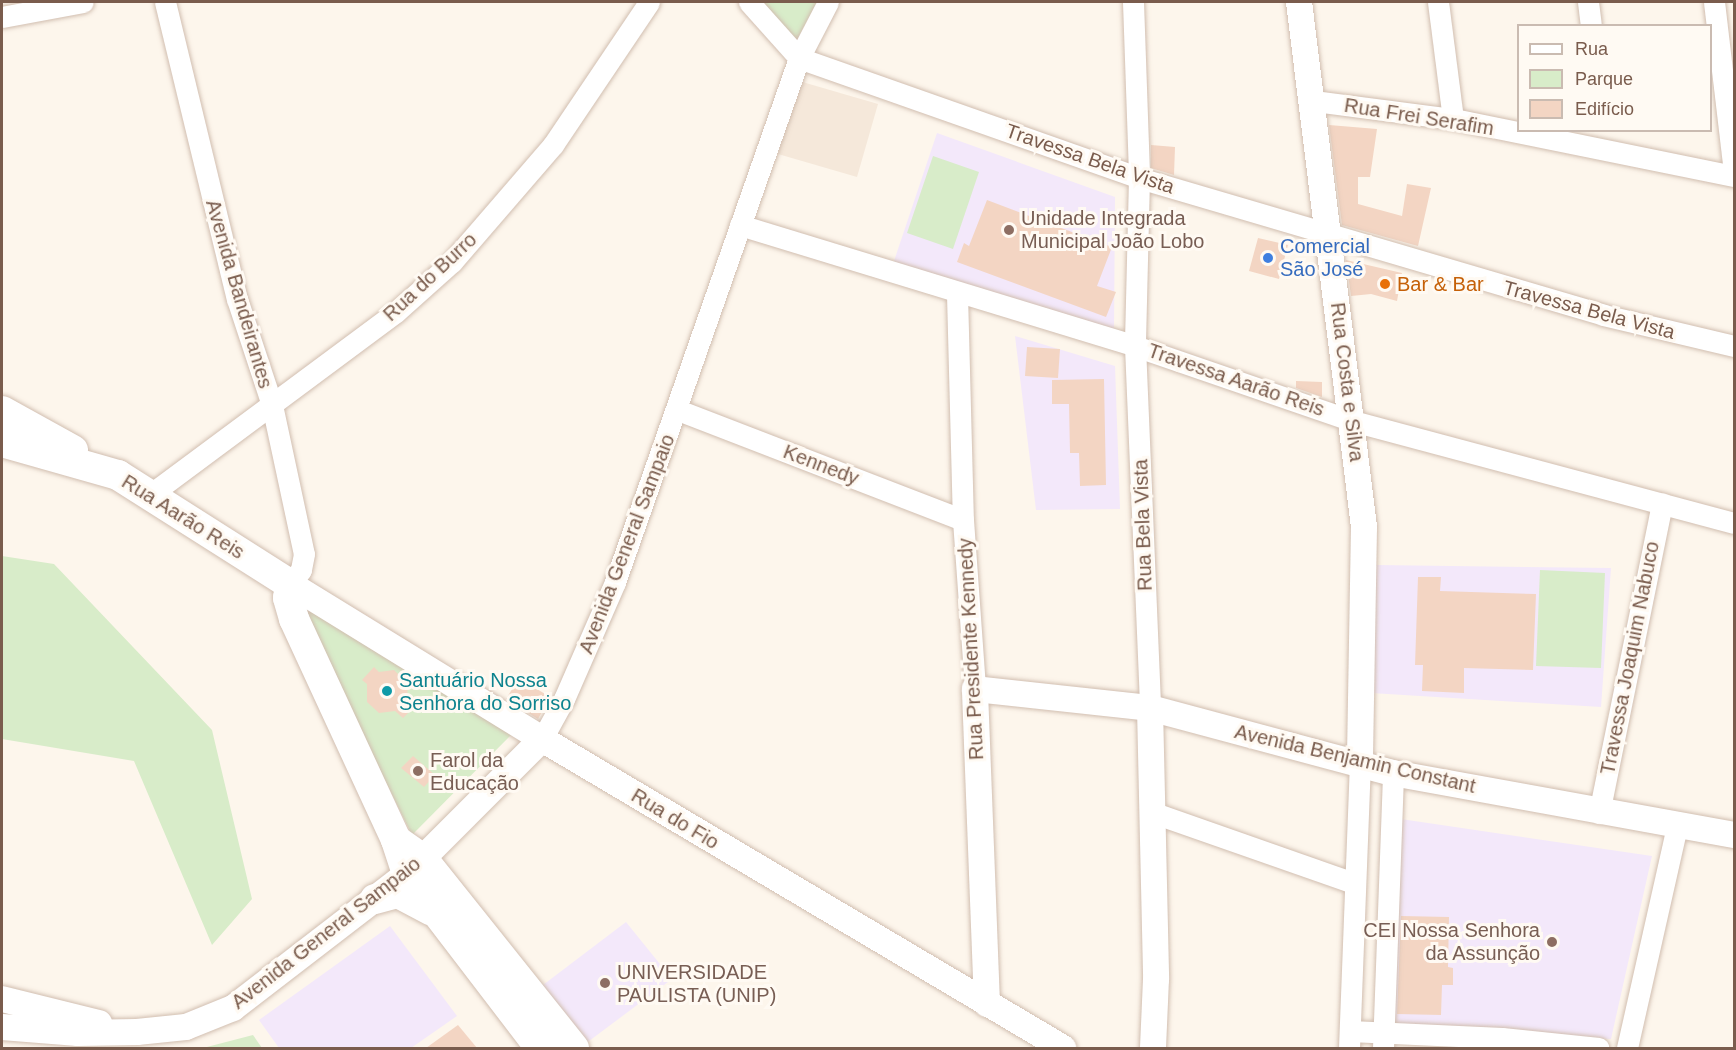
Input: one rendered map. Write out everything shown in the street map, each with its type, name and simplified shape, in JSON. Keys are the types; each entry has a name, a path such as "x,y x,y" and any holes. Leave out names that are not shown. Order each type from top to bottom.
{"main road":[{"path":"2,411 118,475"},
{"name":"Rua Aarão Reis","path":"2,442 118,475 290,584"},
{"path":"290,584 288,598 294,620 396,840 415,866 574,1048"},
{"path":"415,866 440,916 540,1048"},
{"path":"375,899 406,895 440,916"}],"street":[{"path":"2,17 83,2"},
{"name":"Avenida Bandeirantes","path":"165,2 237,299 272,405 304,554 301,570 290,584"},
{"name":"Rua do Burro","path":"151,494 396,312 452,262 553,145 649,2"},
{"name":"Travessa Bela Vista","path":"748,2 799,58 1139,178 1603,315 1734,346"},
{"name":"Avenida General Sampaio","path":"2,1027 78,1034 137,1032 186,1027 232,1008 415,866 542,740 564,699 607,602 678,410 799,58 828,2"},
{"name":"Rua Bela Vista","path":"1133,2 1139,178 1136,346 1154,813 1153,1048"},
{"name":"Rua Costa e Silva","path":"1299,2 1314,101 1328,234 1353,421 1365,567 1360,764"},
{"path":"1438,2 1454,120"},
{"path":"1588,2 1591,24"},
{"path":"1714,2 1734,171"},
{"name":"Rua Frei Serafim","path":"1314,101 1517,128"},
{"name":"Rua Frei Serafim","path":"1545,132 1605,140 1734,176"},
{"name":"Travessa Aarão Reis","path":"740,225 957,294 1136,346 1353,421 1734,523"},
{"name":"Rua Presidente Kennedy","path":"957,294 963,520 975,688 987,1004"},
{"name":"Kennedy","path":"678,410 963,520"},
{"name":"Travessa Joaquim Nabuco","path":"1599,813 1662,503"},
{"name":"Rua do Fio","path":"290,584 542,740 1063,1048"},
{"name":"Avenida Benjamin Constant","path":"975,688 1150,708 1393,772 1599,813 1734,835"},
{"path":"1360,764 1349,1040 1502,1038 1598,1048"},
{"path":"1383,1041 1393,772"},
{"path":"1154,813 1354,883"},
{"path":"1627,1048 1677,827"},
{"path":"1352,944 1385,945"},
{"name":"Avenida General Sampaio","path":"2,999 137,1032"}],"shaded area":[{"path":"799,81 878,104 857,177 778,154"},
{"name":"Unidade Integrada Municipal João Lobo","path":"937,133 1115,197 1114,331 893,264"},
{"path":"1015,336 1115,366 1120,509 1036,510"},
{"path":"1376,565 1611,568 1601,707 1371,693"},
{"name":"CEI Nossa Senhora da Assunção","path":"1394,818 1652,856 1611,1039 1387,1028"},
{"name":"UNIVERSIDADE PAULISTA (UNIP)","path":"626,922 672,979 581,1047 539,988"},
{"path":"390,926 457,1016 411,1048 279,1048 259,1020"}],"green space":[{"path":"745,2 817,2 792,49"},
{"path":"933,156 979,172 953,249 907,233"},
{"path":"2,556 54,564 212,730 252,899 212,945 134,761 2,739"},
{"path":"1540,570 1605,573 1601,668 1536,666"},
{"path":"294,596 513,733 412,835"},
{"path":"253,1035 262,1048 203,1048"}],"building":[{"path":"1329,125 1377,129 1370,177 1358,177 1358,204 1402,216 1407,184 1431,188 1418,246 1342,225"},
{"path":"1151,145 1175,147 1174,175 1151,168"},
{"path":"987,200 1112,247 1097,286 1116,292 1106,317 957,262 964,243 969,246"},
{"name":"Comercial São José","path":"1258,238 1288,245 1279,279 1249,271"},
{"path":"1346,260 1402,273 1397,301 1371,294 1351,296"},
{"path":"1027,347 1060,349 1058,378 1025,376"},
{"path":"1104,379 1106,485 1080,486 1079,453 1070,453 1069,404 1052,404 1052,380"},
{"path":"1296,381 1322,382 1322,397 1296,388"},
{"path":"1418,577 1441,577 1440,591 1536,594 1533,670 1464,668 1464,693 1422,691 1423,665 1415,665"},
{"name":"Santuário Nossa Senhora do Sorriso","path":"374,667 379,672 394,670 408,684 407,698 415,706 403,718 395,711 379,713 367,702 367,684 362,680"},
{"path":"519,678 550,697 538,719 506,699"},
{"name":"Farol da Educação","path":"413,756 435,775 424,787 401,768"},
{"path":"1401,916 1449,917 1448,967 1453,968 1453,985 1442,985 1441,1015 1397,1014"},
{"path":"458,1025 477,1048 426,1048"}],"place":[{"name":"Unidade Integrada Municipal João Lobo","path":"1009,230"},
{"name":"Comercial São José","path":"1268,258"},
{"name":"Bar & Bar","path":"1385,284"},
{"name":"Santuário Nossa Senhora do Sorriso","path":"387,691"},
{"name":"Farol da Educação","path":"418,771"},
{"name":"CEI Nossa Senhora da Assunção","path":"1552,942"},
{"name":"UNIVERSIDADE PAULISTA (UNIP)","path":"605,983"}]}
